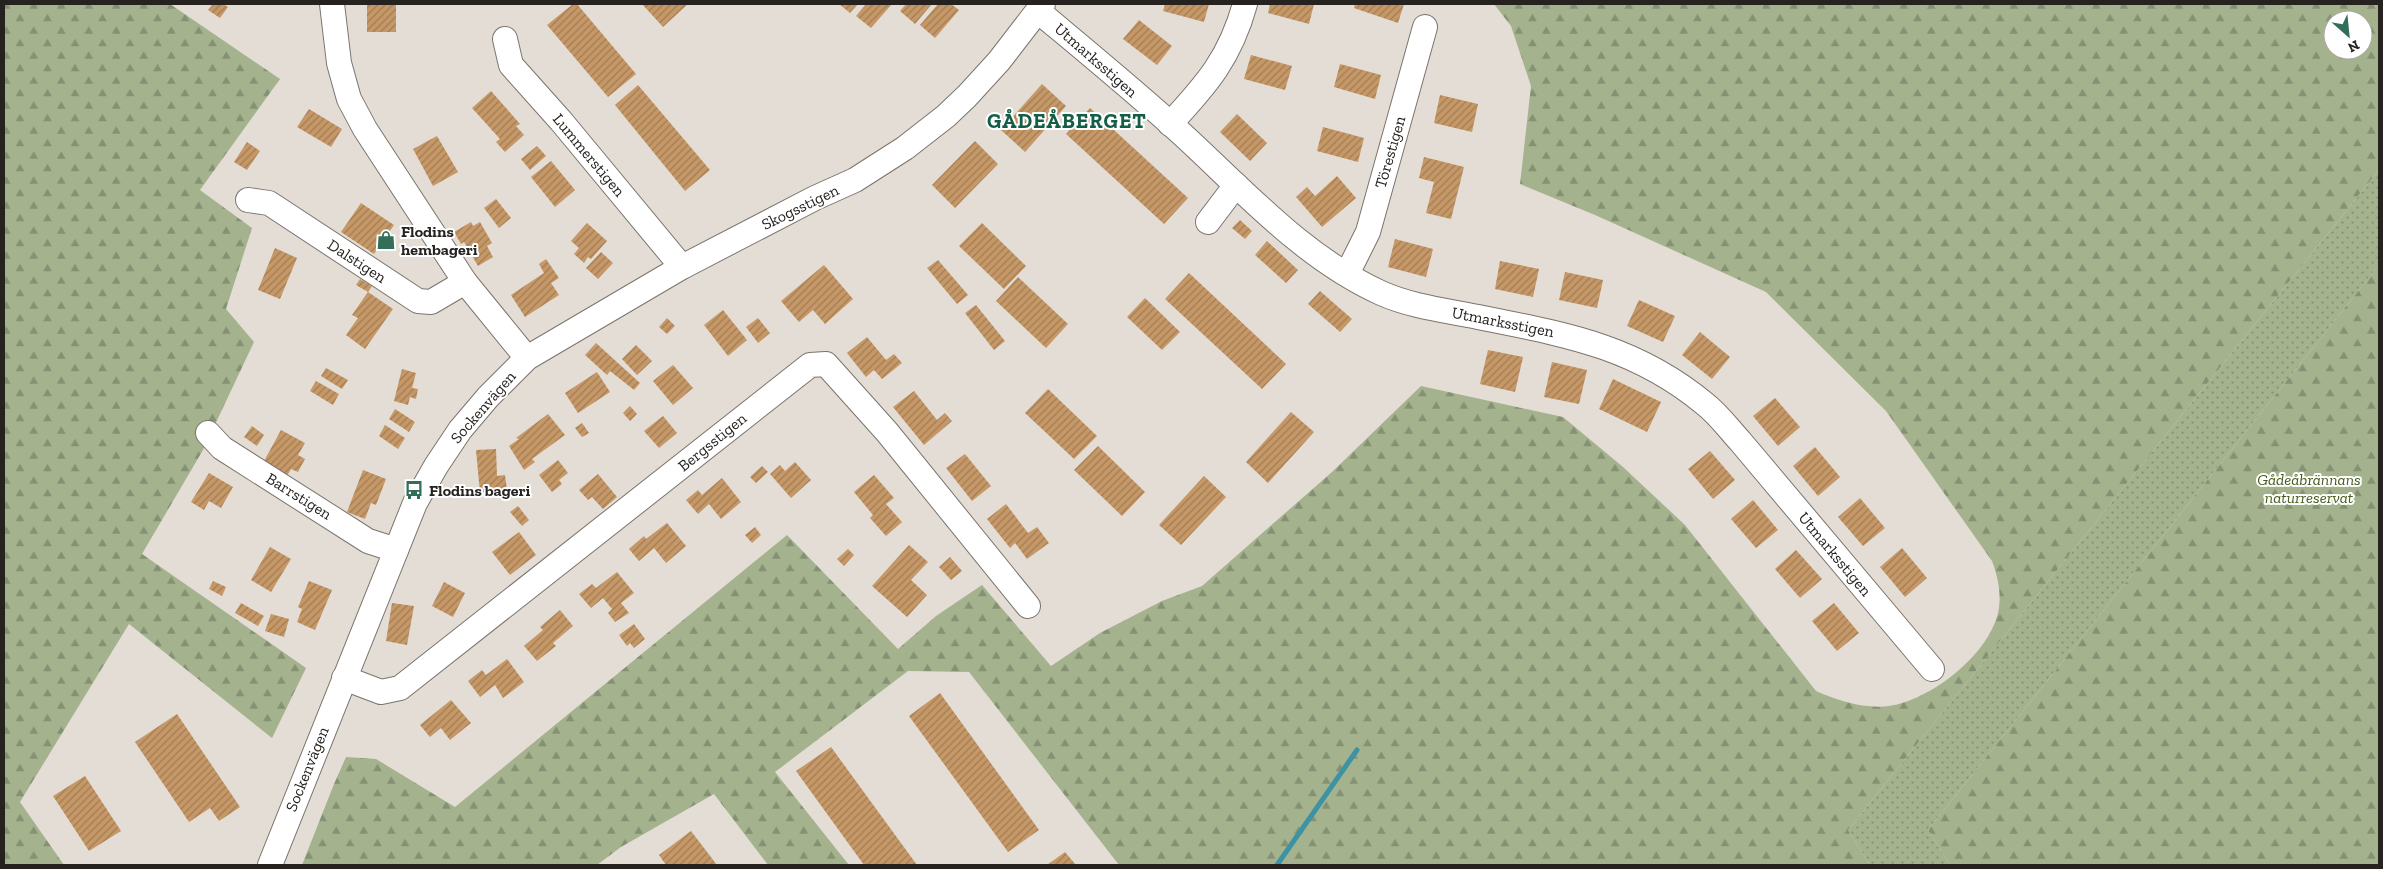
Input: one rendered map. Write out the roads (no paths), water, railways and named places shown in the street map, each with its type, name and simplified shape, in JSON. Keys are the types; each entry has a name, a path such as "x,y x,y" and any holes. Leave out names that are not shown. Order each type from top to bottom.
{"street":[{"name":"Sockenvägen","path":"270,865 415,503 436,466 460,430 488,397 527,358 465,282 365,129 349,99 339,64 332,4"},
{"path":"1170,124 1210,80 1231,44 1245,4"},
{"name":"Utmarksstigen","path":"1040,7 1236,185 1318,256 1347,274 1382,293 1425,306 1558,332 1610,348 1640,361 1667,377 1706,405 1740,441 1932,669"},
{"name":"Skogsstigen","path":"527,358 682,267 815,198 855,180 904,148 946,116 967,96 999,61 1040,7"},
{"name":"Törestigen","path":"1347,274 1368,232 1424,27"},
{"name":"Lummerstigen","path":"505,39 511,65 682,267"},
{"path":"1208,222 1236,185"},
{"name":"Dalstigen","path":"248,200 269,203 418,301 431,302 465,282"},
{"name":"Bergsstigen","path":"344,678 381,692 400,688 810,365 826,364 886,432 1028,606"},
{"name":"Barrstigen","path":"208,434 222,448 368,540 396,550"}],"waterway":[{"path":"1277,865 1357,750"}],"place":[{"name":"Flodins hembageri","path":"386,240"},
{"name":"Flodins bageri","path":"414,490"}],"district":[{"name":"GÅDEÅBERGET","path":"1067,120"}],"park label":[{"name":"Gådeåbrännans naturreservat","path":"2309,488"}]}
